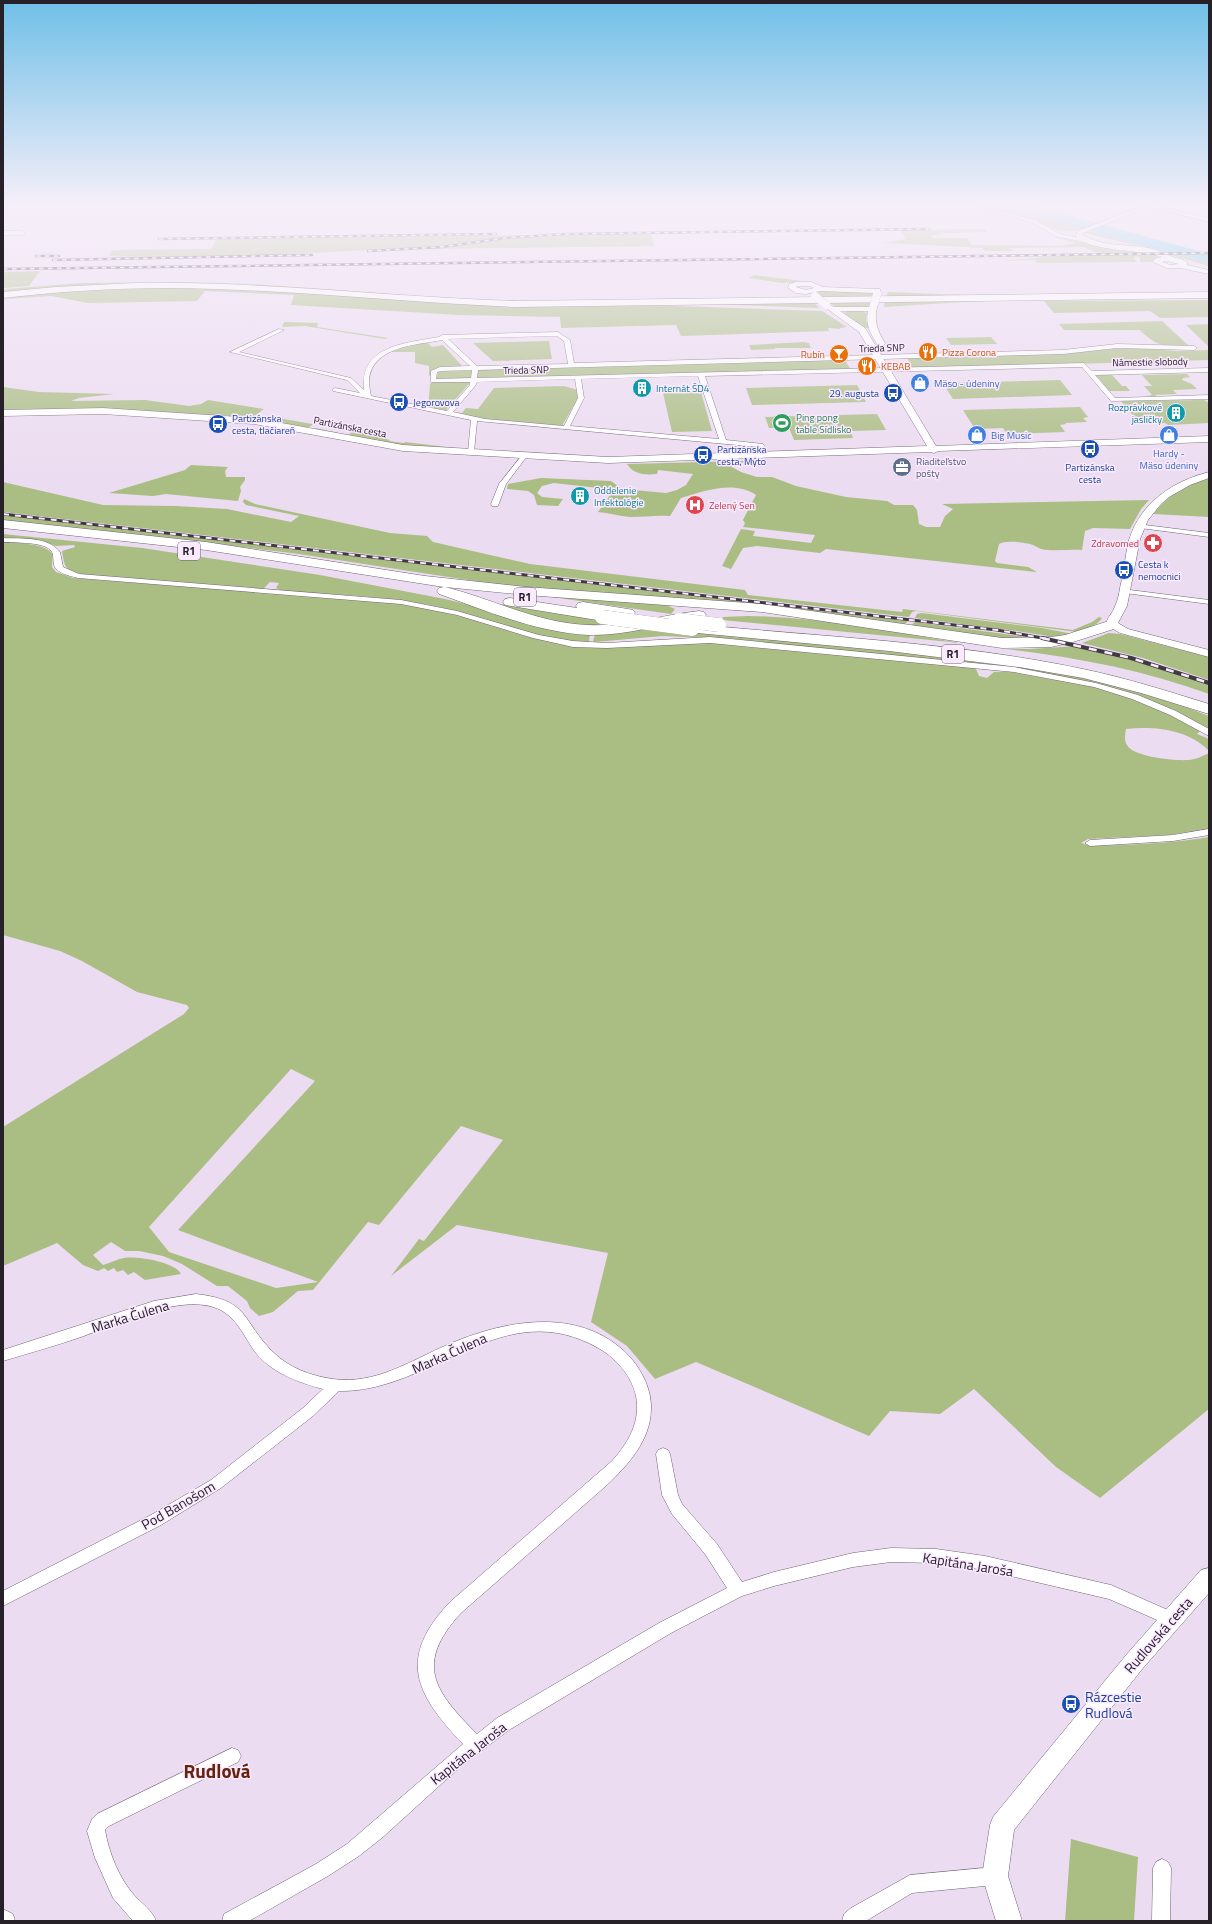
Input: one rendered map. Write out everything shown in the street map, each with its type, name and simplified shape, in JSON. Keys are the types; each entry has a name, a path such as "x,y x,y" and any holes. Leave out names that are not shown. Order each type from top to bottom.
{"highway":[{"name":"R1","path":"3,524 206,546 628,613 719,625 907,642 1039,657 1124,674 1209,700"},
{"name":"R1","path":"3,531 184,550 602,617 692,629 934,652 1032,664 1129,683 1209,709"},
{"path":"421,580 526,590 762,608 1002,643 1037,643 1063,640 1112,625"},
{"path":"440,590 549,624 589,630 623,628 712,614 761,612 823,618 975,642 1034,646 1074,641 1112,625"}],"main road":[{"path":"356,296 475,303 643,303 1209,296"},
{"path":"643,303 751,296"},
{"path":"1000,296 1053,297"},
{"path":"873,306 1053,297"},
{"path":"643,303 829,307"}],"street":[{"path":"820,296 829,307 862,330 886,370 932,438 971,448"},
{"path":"876,296 870,320 872,327 905,384 939,450"},
{"path":"829,307 873,306"},
{"path":"281,330 233,352 349,379 368,397"},
{"path":"368,397 368,372 378,356 398,346 442,337 554,334 567,340 571,366"},
{"path":"442,337 474,368 473,384 448,414"},
{"name":"Trieda SNP","path":"1194,348 1117,346 1038,353 474,368 436,370 434,372 433,381 1084,364 1113,400 1209,397"},
{"name":"Námestie slobody","path":"1091,373 1209,370"},
{"path":"701,375 723,441"},
{"path":"566,428 581,398 578,378"},
{"path":"335,390 474,420 761,445 767,456"},
{"name":"Partizánska cesta","path":"3,413 121,412 254,421 383,445 621,461 1204,440"},
{"path":"471,452 474,420"},
{"path":"905,451 932,438"},
{"path":"1204,440 1209,449"},
{"path":"495,504 502,484 525,455"},
{"path":"1209,475 1188,482 1170,491 1150,510 1140,526 1132,552 1126,588 1120,607 1113,618 1112,625 1124,631 1209,654"},
{"path":"1140,526 1209,535"},
{"path":"3,540 35,542 49,546 56,552 58,566 60,569 78,576 401,602 448,611 529,635 572,644 596,645 679,640 710,640 949,662 1038,674 1083,682 1121,692 1178,715 1209,733"},
{"path":"1126,588 1209,596"},
{"path":"1126,588 1209,602"},
{"path":"1090,843 1173,838 1209,832"},
{"name":"Marka Čulena","path":"3,1356 156,1305 205,1299 219,1302 229,1307 247,1327 264,1352 275,1362 302,1377 336,1385 375,1382 392,1378 452,1349 511,1329 544,1326 579,1332 616,1352 639,1383 643,1394 643,1418 635,1442 626,1454 586,1493 465,1598 439,1626 431,1640 426,1656 426,1672 429,1688 437,1702 475,1744"},
{"name":"Pod Banošom","path":"3,1599 156,1520 216,1484 308,1412 336,1385"},
{"path":"663,1454 670,1495 677,1509 711,1550 738,1590"},
{"name":"Kapitána Jaroša","path":"231,1921 322,1870 353,1850 377,1831 475,1744 510,1720 693,1612 738,1590 774,1579 853,1560 891,1555 936,1556 985,1563 1111,1592 1171,1619"},
{"name":"Rudlovská cesta","path":"995,1876 1002,1825 1048,1766 1171,1619 1209,1577"},
{"path":"147,1921 132,1909 117,1891 107,1868 96,1831 98,1825 110,1816 232,1756"},
{"path":"1161,1921 1162,1868"},
{"path":"851,1921 858,1915 910,1884 995,1876 1009,1921"},
{"path":"3,1918 6,1921"}],"green space":[{"path":"26,296 201,296 197,301 88,303 51,296 3,298"},
{"path":"294,296 344,296 480,305 647,305 822,311 847,327 840,329 828,328 829,331 681,336 676,325 561,328 560,317 459,315 291,305"},
{"path":"397,296 529,301 701,298 645,301 502,302"},
{"path":"819,296 874,296 873,298 823,298"},
{"path":"886,296 993,296 886,297"},
{"path":"997,300 884,307 885,301"},
{"path":"1209,300 1209,317 1160,318 1150,311 1054,313 1044,301"},
{"path":"871,301 868,307 836,307 828,302"},
{"path":"813,302 820,308 705,304"},
{"path":"859,310 867,313 866,320 869,328 864,328 843,313"},
{"path":"1162,321 1189,346 1162,345 1151,340 1140,330 1064,330 1059,324"},
{"path":"284,322 318,323 317,327 388,338 385,339 305,326 282,327"},
{"path":"1209,324 1208,346 1186,325"},
{"path":"991,337 997,344 951,345 946,338"},
{"path":"549,341 552,359 493,361 473,343"},
{"path":"427,342 432,347 443,345 463,367 435,369 432,370 431,375 429,376 429,366 415,363 415,352 388,352"},
{"path":"809,343 811,348 751,350 749,345"},
{"path":"1139,348 1177,351 1209,350 1209,360 913,369 907,358"},
{"path":"845,360 851,370 470,380 469,384 446,410 428,408 430,384 436,380 438,372 444,370"},
{"path":"1187,374 1190,377 1183,378 1182,380 1192,384 1197,389 1173,390 1177,394 1155,395 1157,397 1147,395 1152,395 1144,386 1152,386 1142,375"},
{"path":"1096,375 1112,375 1122,386 1126,386 1130,391 1109,391"},
{"path":"1060,380 1072,395 953,399 944,385 948,383"},
{"path":"857,385 866,402 752,405 746,388"},
{"path":"564,386 578,390 578,398 562,426 487,420 454,412 462,413 466,408 478,409 494,388"},
{"path":"3,387 39,392 114,394 79,398 71,401 145,400 189,406 201,404 208,400 264,409 250,419 223,415 208,416 3,411"},
{"path":"701,392 712,431 672,432 663,393"},
{"path":"1204,400 1209,403 1209,423 1168,425 1165,423 1148,424 1144,420 1136,420 1121,401"},
{"path":"1080,407 1088,417 1083,418 1087,422 1065,423 1066,424 1060,425 1065,432 1007,434 1003,428 975,429 963,410"},
{"path":"877,414 886,430 850,431 853,438 794,440 789,428 769,428 765,417"},
{"path":"267,416 313,425 306,428 258,420"},
{"path":"361,426 363,426 359,428 361,429 358,432 390,440 389,441 464,449 407,446 315,429 348,435"},
{"path":"746,462 730,466 741,472 757,477 772,477 796,486 846,497 887,501 894,505 913,505 917,510 919,524 926,527 940,527 945,516 953,509 942,504 1149,500 1141,509 1130,529 1093,528 1085,531 1082,550 1046,550 1034,545 1015,542 999,544 995,561 997,563 1028,567 1037,572 826,549 820,553 757,546 743,548 731,569 722,566 741,529 755,531 753,536 811,543 815,535 743,527 745,523 743,520 756,495 738,488 719,488 699,492 681,498 670,516 630,517 598,512 611,494 607,489 554,483 542,486 537,493 542,497 563,499 558,506 537,505 534,495 528,491 507,489 508,484 541,478 611,481 622,489 666,493 677,490 686,485 693,474 658,470 657,474 640,474 630,468 627,464"},
{"path":"191,465 228,467 225,471 226,477 245,477 245,480 240,487 241,491 238,501 166,494 153,496 109,493 185,470"},
{"path":"1209,478 1209,517 1153,514 1165,501 1185,487"},
{"path":"3,482 103,505 176,506 227,509 291,522 299,516 246,505 243,502 244,499 255,504 390,533 427,536 433,542 530,564 745,590 748,595 902,612 903,609 1073,630 1092,622 1099,617 1102,618 1094,625 1077,632 916,611 912,612 909,617 3,512"},
{"path":"3,515 908,621 905,624 494,584 299,554 143,535 3,521"},
{"path":"3,534 142,548 320,575 445,599 590,634 589,641 591,643 555,640 538,636 431,605 389,599 282,591 276,588 279,583 270,582 264,588 259,589 84,575 69,570 64,562 62,551 75,547 74,545 56,546 45,542 3,538"},
{"path":"3,541 30,544 49,550 52,554 52,567 56,572 73,578 405,604 447,612 533,638 576,647 596,648 708,642 969,667 976,669 979,676 987,678 994,672 1033,674 1054,677 1097,687 1154,706 1200,731 1197,734 1209,739 1209,751 1191,738 1159,729 1126,729 1126,743 1137,753 1165,759 1191,760 1209,753 1209,828 1170,835 1088,839 1081,843 1095,845 1130,845 1209,837 1209,1409 1100,1498 1056,1467 974,1389 940,1414 890,1411 869,1436 696,1362 655,1379 627,1346 591,1322 608,1253 457,1225 391,1276 419,1239 424,1241 503,1140 461,1126 379,1225 368,1222 313,1290 298,1291 273,1312 259,1316 250,1308 247,1301 228,1286 217,1286 182,1264 163,1256 139,1251 125,1251 111,1242 93,1255 103,1265 121,1259 138,1258 164,1263 171,1266 181,1274 145,1280 134,1272 128,1275 123,1270 117,1272 114,1268 108,1271 104,1268 98,1271 83,1265 57,1243 3,1266 3,1127 184,1014 189,1008 187,1005 137,992 82,961 60,951 3,935","holes":["291,1069 315,1081 178,1230 318,1282 276,1288 169,1252 149,1227"]},
{"path":"538,595 666,605 675,609 671,614"},
{"path":"502,604 618,623 584,626 561,624 501,606"},
{"path":"922,613 1042,628 1073,634 1060,638 915,618 917,614"},
{"path":"748,616 829,622 961,643 722,620 723,617"},
{"path":"915,622 1042,639 1014,640 910,626"},
{"path":"648,628 974,659 1078,676 1165,699 1209,716 1209,729 1168,708 1126,692 1036,672 711,638 662,636 593,641 595,634"},
{"path":"1109,633 1120,634 1209,657 1209,680 1143,658 1082,643"},
{"path":"1077,646 1144,663 1209,685 1209,694 1134,671 1083,660 1006,649"},
{"path":"1071,1839 1138,1857 1134,1921 1065,1921"}],"railway":[{"path":"3,514 997,630 1048,639"},
{"path":"1042,638 1131,658 1209,683"}],"place":[{"name":"Pizza Corona","path":"928,352"},
{"name":"Rubín","path":"839,354"},
{"name":"KEBAB","path":"867,366"},
{"name":"Mäso - údeniny","path":"920,383"},
{"name":"Internát ŠD4","path":"642,388"},
{"name":"29. augusta","path":"893,393"},
{"name":"Jegorovova","path":"399,402"},
{"name":"Rozprávkové jasličky","path":"1176,413"},
{"name":"Ping pong table Sídlisko","path":"782,423"},
{"name":"Partizánska cesta, tlačiareň","path":"218,424"},
{"name":"Big Music","path":"977,435"},
{"name":"Hardy - Mäso údeniny","path":"1169,435"},
{"name":"Partizánska cesta","path":"1090,449"},
{"name":"Partizánska cesta, Mýto","path":"703,455"},
{"name":"Riaditeľstvo pošty","path":"902,467"},
{"name":"Oddelenie Infektológie","path":"580,496"},
{"name":"Zelený Sen","path":"695,505"},
{"name":"Zdravomed","path":"1153,543"},
{"name":"Cesta k nemocnici","path":"1124,570"},
{"name":"Rázcestie Rudlová","path":"1071,1704"}],"district":[{"name":"Rudlová","path":"217,1770"}]}
